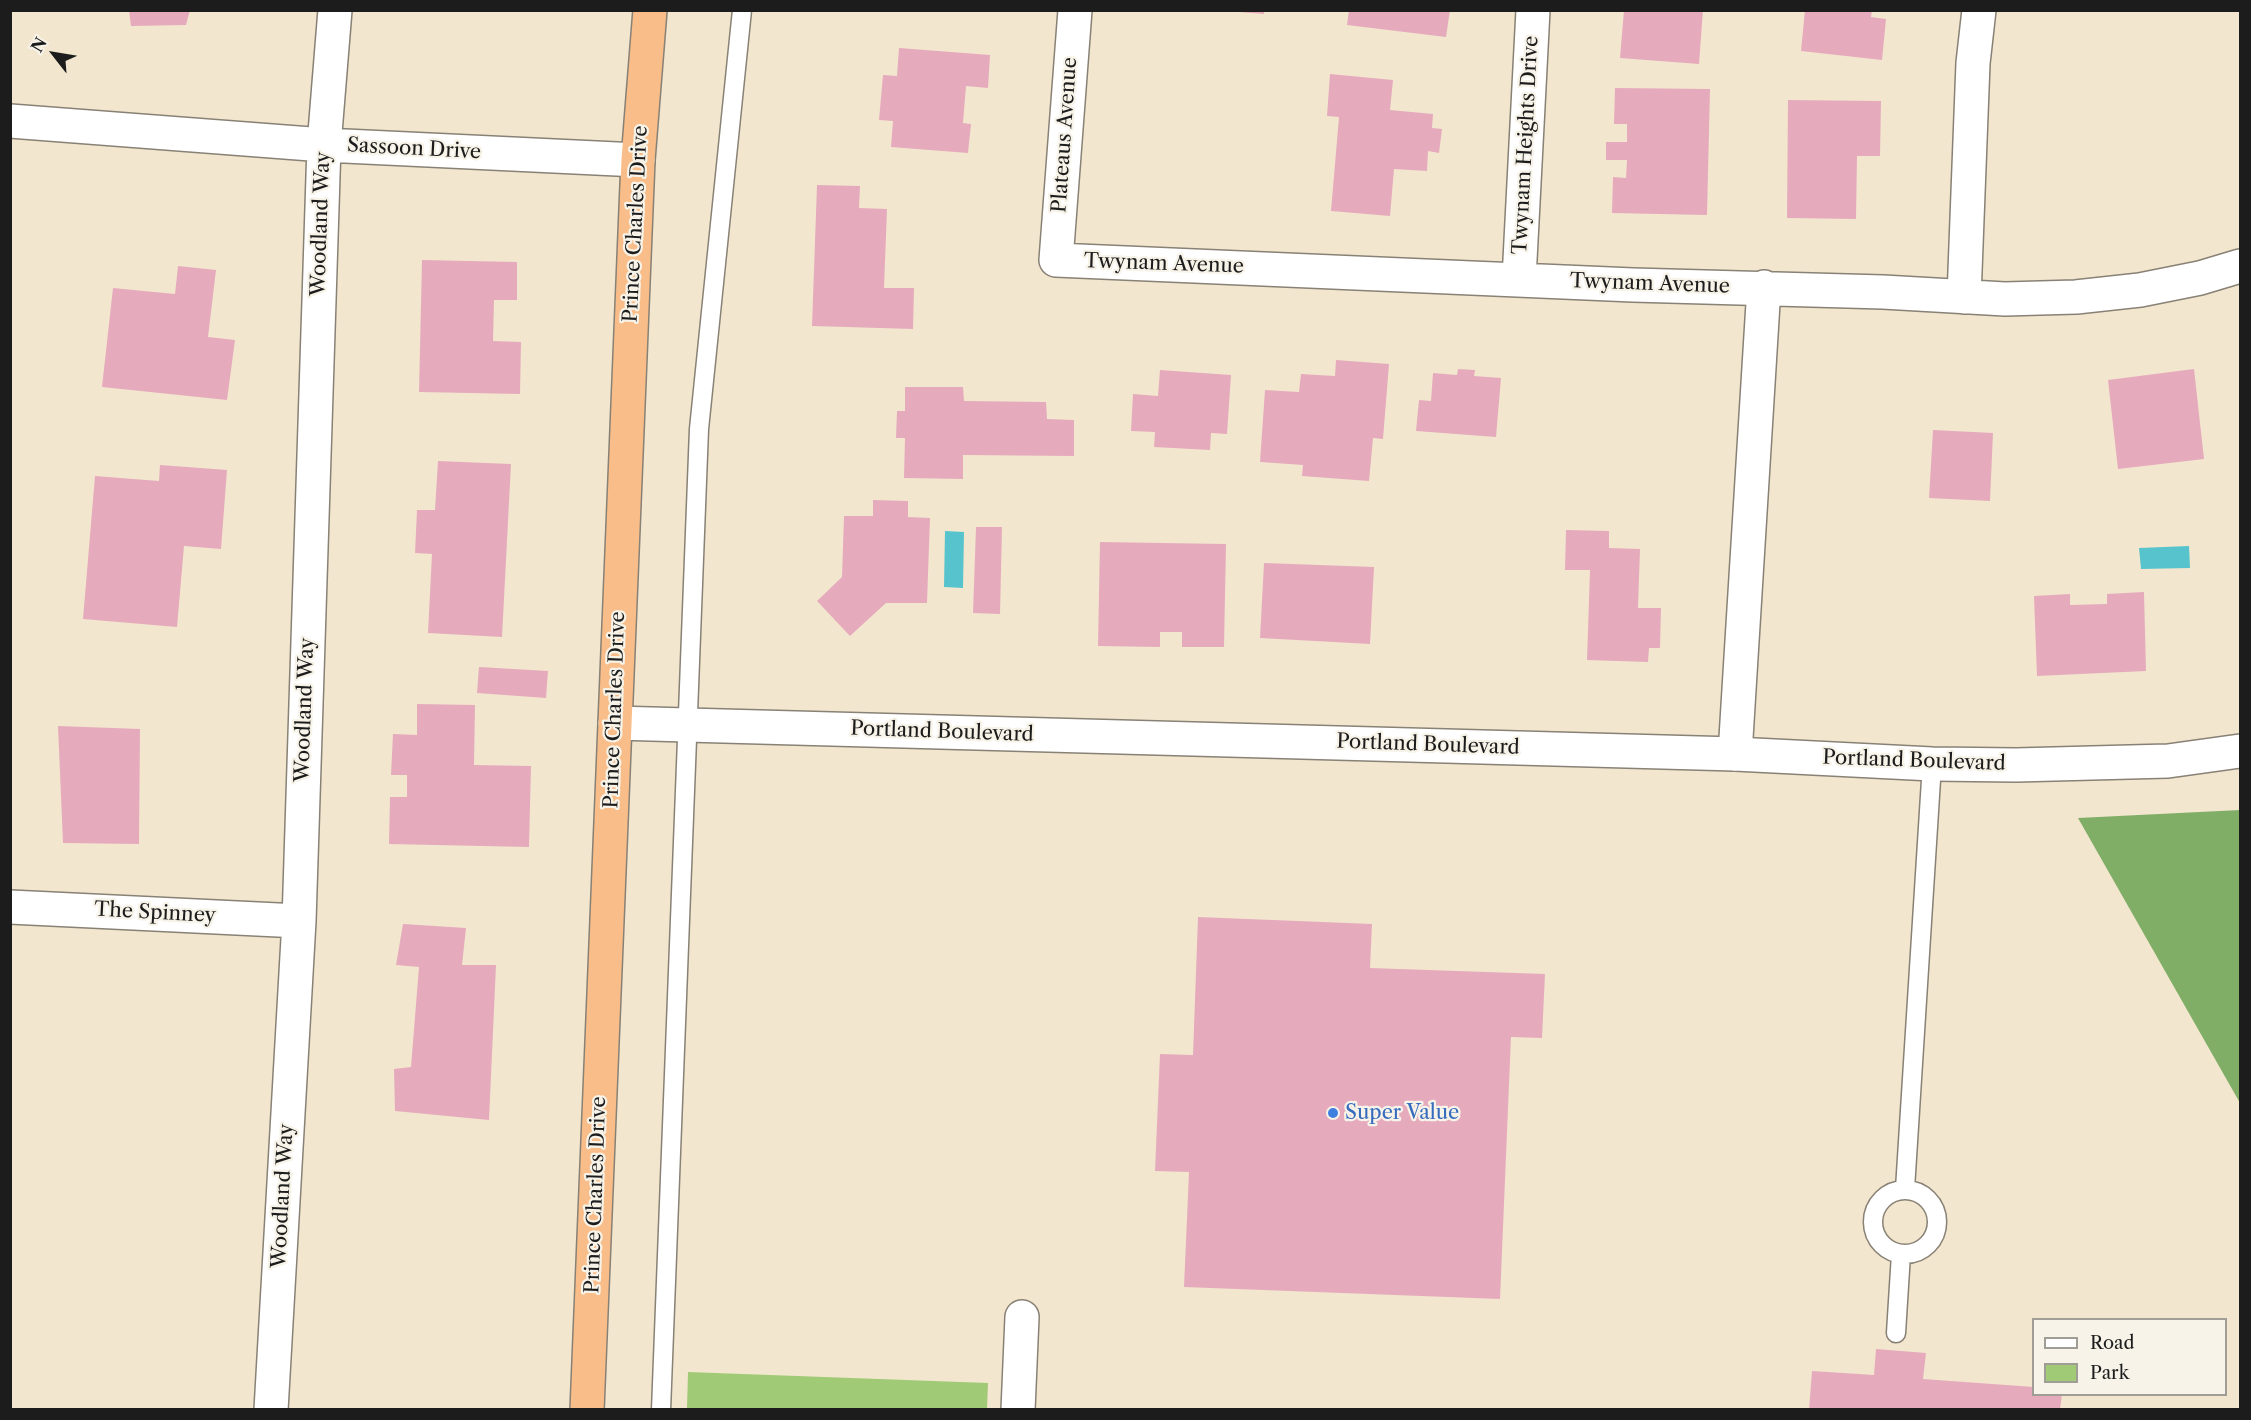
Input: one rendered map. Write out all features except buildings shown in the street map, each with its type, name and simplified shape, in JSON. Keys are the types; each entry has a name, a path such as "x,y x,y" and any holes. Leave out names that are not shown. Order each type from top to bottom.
{"highway":[{"name":"Prince Charles Drive","path":"587,1410 638,160 650,10"}],"street":[{"name":"Woodland Way","path":"271,1410 299,921 324,145 335,10"},
{"name":"Plateaus Avenue","path":"1056,260 1075,10"},
{"name":"Twynam Heights Drive","path":"1519,279 1533,10"},
{"path":"1964,297 1973,63 1978,10"},
{"name":"Sassoon Drive","path":"10,121 324,145 638,160"},
{"name":"Twynam Avenue","path":"1056,260 1633,285 1764,287 2005,299 2076,297 2140,290 2200,278 2241,266"},
{"path":"1735,754 1764,287"},
{"name":"Portland Boulevard","path":"615,723 1735,754 1932,764 2016,765 2168,761 2241,751"},
{"name":"The Spinney","path":"10,907 299,921"},
{"path":"1018,1410 1022,1317"}],"lane":[{"path":"661,1410 699,429 742,10"},
{"path":"1905,1189 1932,764"},
{"path":"1905,1189 1925,1196 1937,1213 1937,1224 1935,1234 1921,1249 1901,1254 1891,1251 1882,1244 1876,1235 1874,1214 1878,1204 1885,1196 1905,1189"},
{"path":"1896,1333 1901,1254"}],"green space":[{"path":"2240,810 2240,1103 2078,818"},
{"path":"688,1372 988,1383 987,1409 687,1409"}],"water":[{"path":"945,531 964,532 963,588 944,587"},
{"path":"2189,546 2190,568 2141,569 2139,548"}],"place":[{"name":"Super Value","path":"1333,1113"}]}
